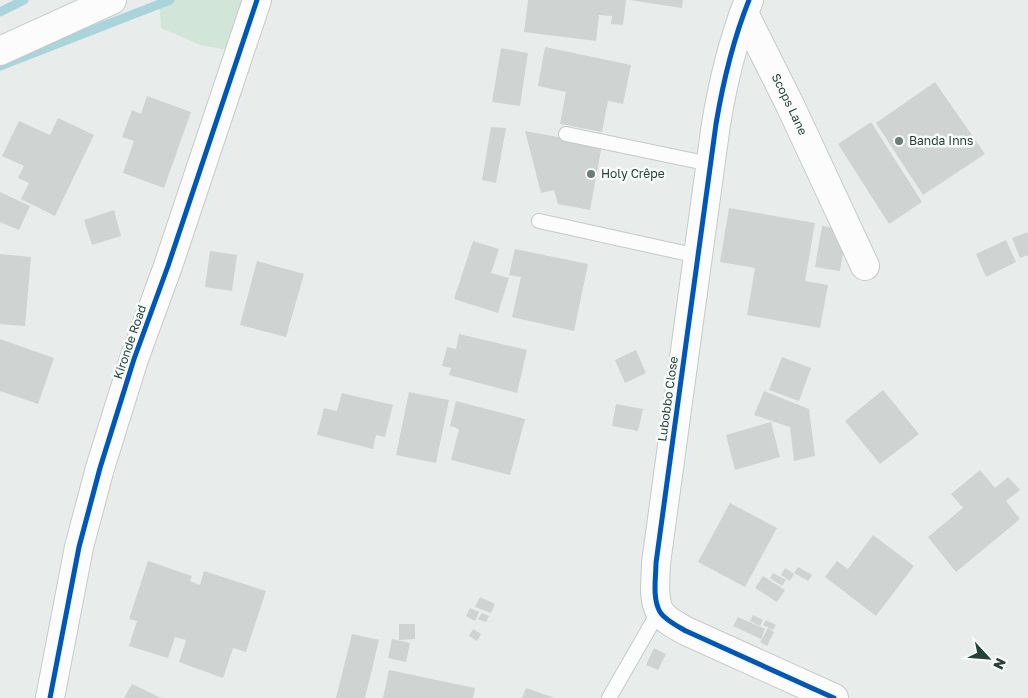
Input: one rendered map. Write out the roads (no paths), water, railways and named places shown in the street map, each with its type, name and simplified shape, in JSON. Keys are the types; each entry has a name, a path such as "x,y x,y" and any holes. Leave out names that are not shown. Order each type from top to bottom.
{"street":[{"path":"0,50 112,0"},
{"name":"Kironde Road","path":"50,698 79,548 100,468 134,359 168,266 257,0"},
{"name":"Lubobbo Close","path":"659,611 655,593 656,563 710,164 721,93 747,6"},
{"name":"Scops Lane","path":"747,6 832,198 865,266"},
{"path":"659,611 669,621 686,631 834,698"}],"lane":[{"path":"566,134 710,164"},
{"path":"539,221 698,256"},
{"path":"609,698 659,611"}],"waterway":[{"path":"0,12 24,0"},
{"path":"0,66 170,0"}],"place":[{"name":"Banda Inns","path":"899,141"},
{"name":"Holy Crêpe","path":"591,174"}]}
